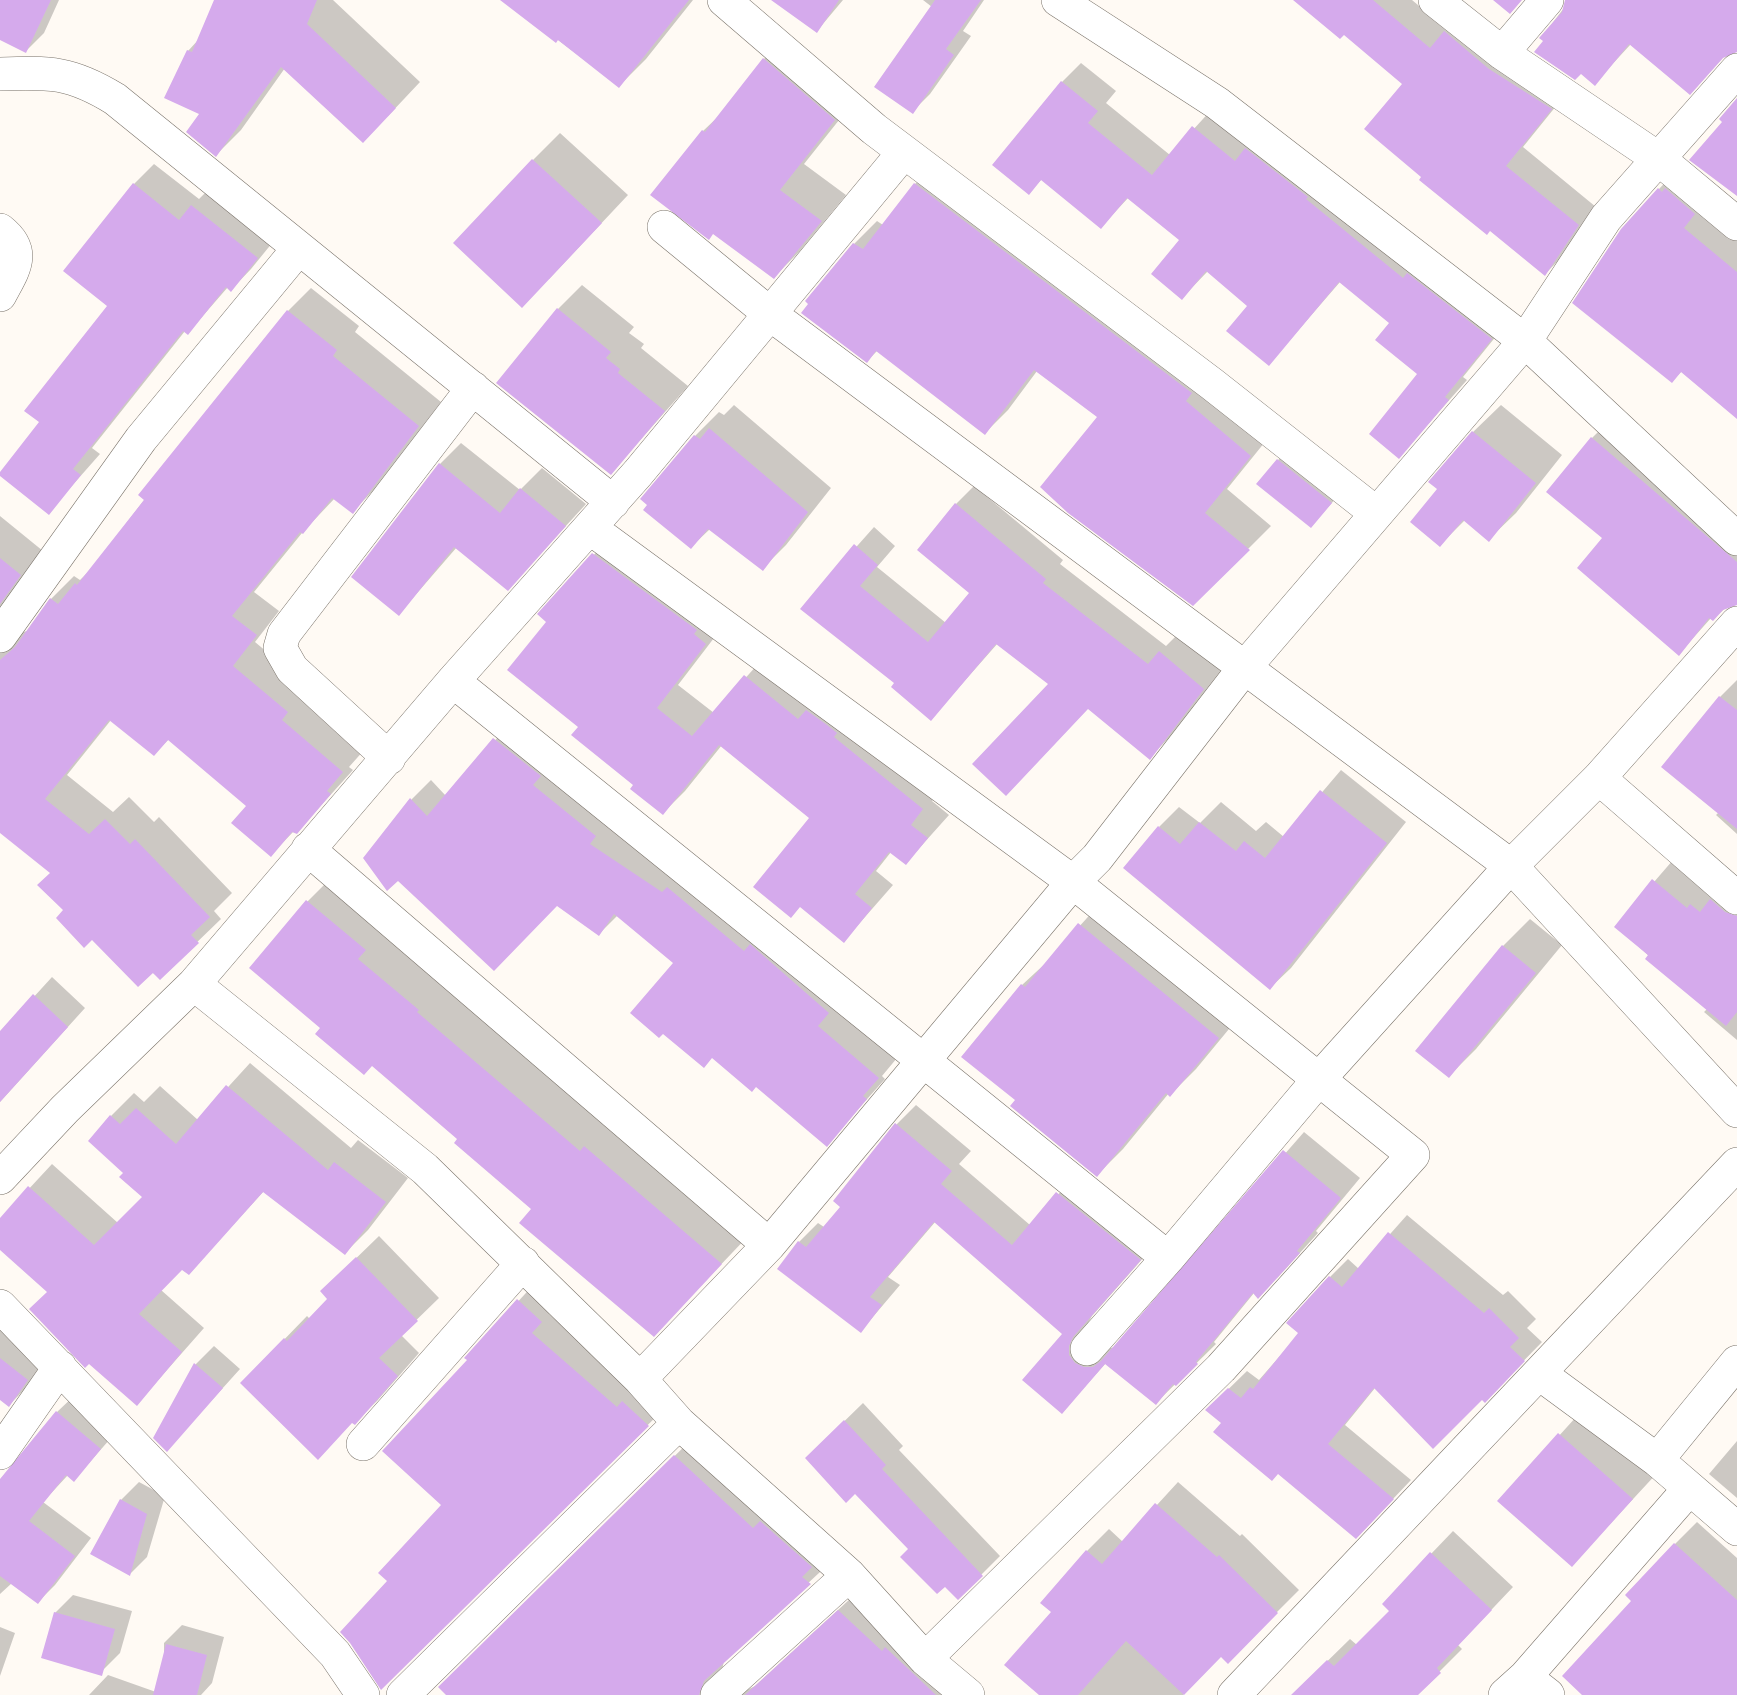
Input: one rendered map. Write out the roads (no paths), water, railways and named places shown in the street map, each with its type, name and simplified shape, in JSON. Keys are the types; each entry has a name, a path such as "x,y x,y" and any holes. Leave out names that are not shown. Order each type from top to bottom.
{"street":[{"path":"724,0 904,152 1212,384 1376,513"},
{"path":"1058,0 1217,103 1525,341 1737,539"},
{"path":"1435,0 1502,54 1659,159 1737,224"},
{"path":"1502,54 1547,0"},
{"path":"640,1379 769,1245 1073,882 1097,858 1245,667 1525,341 1606,218 1737,70"},
{"path":"0,74 49,72 94,86 115,99 614,501"},
{"path":"0,1178 65,1109 194,984 453,681 614,501 904,152"},
{"path":"664,227 770,314 1511,866 1737,1111"},
{"path":"0,230 11,239 16,254 16,265 0,296"},
{"path":"0,636 141,439 299,248"},
{"path":"388,758 292,669 280,648 284,634 473,388"},
{"path":"590,528 1073,882 1413,1155 1221,1368 925,1659"},
{"path":"1087,1349 1168,1258 1319,1079 1511,866 1599,778 1737,623"},
{"path":"453,681 1168,1258"},
{"path":"1599,778 1737,898"},
{"path":"308,849 769,1245"},
{"path":"194,984 425,1169 640,1379 679,1423 849,1575 925,1659 968,1695"},
{"path":"1234,1695 1737,1164"},
{"path":"363,1444 523,1263"},
{"path":"0,1306 335,1654 363,1695"},
{"path":"1657,1460 1737,1362"},
{"path":"0,1453 60,1367"},
{"path":"1540,1374 1657,1460 1737,1529"},
{"path":"403,1695 679,1423"},
{"path":"1526,1689 1689,1489"},
{"path":"717,1695 849,1575"}]}
